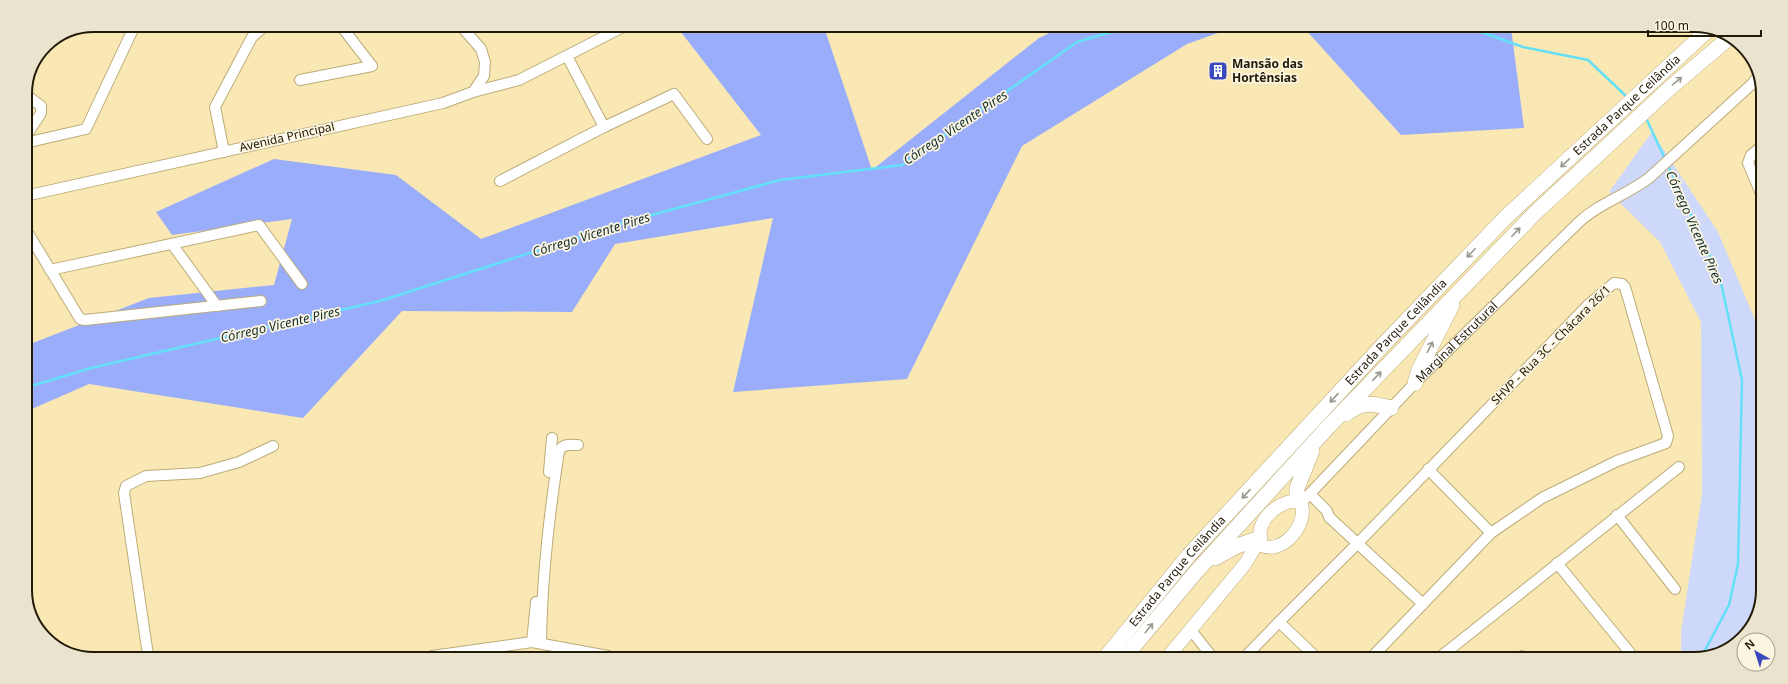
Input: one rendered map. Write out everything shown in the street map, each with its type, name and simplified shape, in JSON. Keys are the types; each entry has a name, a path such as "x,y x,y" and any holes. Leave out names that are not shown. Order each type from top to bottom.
{"highway":[{"name":"Estrada Parque Ceilândia","path":"1110,652 1189,555 1383,345 1506,218 1705,33"},
{"name":"Estrada Parque Ceilândia","path":"1129,652 1203,564 1324,431 1459,290 1534,214 1671,87 1726,41"},
{"path":"1415,383 1419,370 1459,290"},
{"path":"1304,499 1297,488 1301,475 1324,431 1354,408 1372,403 1391,408"},
{"path":"1203,564 1237,546 1262,541"}],"main road":[{"path":"1172,652 1245,564 1262,541 1262,522 1269,513 1286,502 1304,499 1304,517 1293,535 1279,545 1262,541"}],"street":[{"path":"32,141 86,129 132,32"},
{"path":"224,152 215,107 252,37 258,32"},
{"path":"300,80 372,66 346,32"},
{"path":"466,32 481,49 485,62 484,76 473,92"},
{"name":"Avenida Principal","path":"32,194 443,103 473,92 519,80 613,32"},
{"path":"567,56 604,127"},
{"name":"Marginal Estrutural","path":"1304,499 1415,383 1590,212 1649,178 1755,82"},
{"path":"500,181 604,127 674,94 707,139"},
{"path":"32,99 41,106 41,113 32,127"},
{"path":"1756,151 1751,155 1748,162 1756,181"},
{"path":"50,270 259,225 302,284"},
{"path":"32,240 77,316 85,320 261,301"},
{"path":"172,244 216,306"},
{"name":"SHVP - Rua 3C - Chácara 26/1","path":"1250,652 1357,544 1589,304 1614,283 1622,284 1625,287 1668,440 1662,445 1617,461 1542,498 1491,533 1377,652"},
{"path":"537,642 552,438"},
{"path":"537,642 551,502 559,451 560,447 566,445 578,445"},
{"path":"148,652 124,493 126,486 146,476 200,473 239,462 273,446"},
{"path":"1447,652 1679,467"},
{"path":"1428,469 1491,533"},
{"path":"1304,499 1322,515 1329,517 1423,604"},
{"path":"1617,515 1675,589"},
{"path":"1557,564 1629,652"},
{"path":"1279,622 1311,652"},
{"path":"1190,629 1208,652"},
{"path":"462,652 537,642 588,652"}],"shaded area":[{"path":"681,32 826,32 872,170 1039,38 1052,32 1221,32 1187,44 1022,146 907,379 733,392 773,218 615,244 572,312 402,311 303,418 89,384 32,409 32,343 149,298 274,285 292,219 172,235 156,212 274,159 396,175 481,239 761,135"},
{"path":"1308,32 1512,32 1524,128 1401,135"},
{"path":"1652,132 1718,232 1756,322 1755,598 1750,617 1740,632 1736,632 1736,636 1721,646 1706,651 1681,652 1681,632 1702,494 1701,322 1660,242 1609,192"}],"waterway":[{"name":"Córrego Vicente Pires","path":"32,386 91,368 380,301 630,221 780,180 902,165 1077,42 1112,32"},
{"name":"Córrego Vicente Pires","path":"1481,32 1523,47 1588,60 1628,98"},
{"name":"Córrego Vicente Pires","path":"1646,118 1665,159"},
{"name":"Córrego Vicente Pires","path":"1668,165 1720,278 1742,380 1738,564 1729,605 1705,651"}],"place":[{"name":"Mansão das Hortênsias","path":"1218,71"}]}
